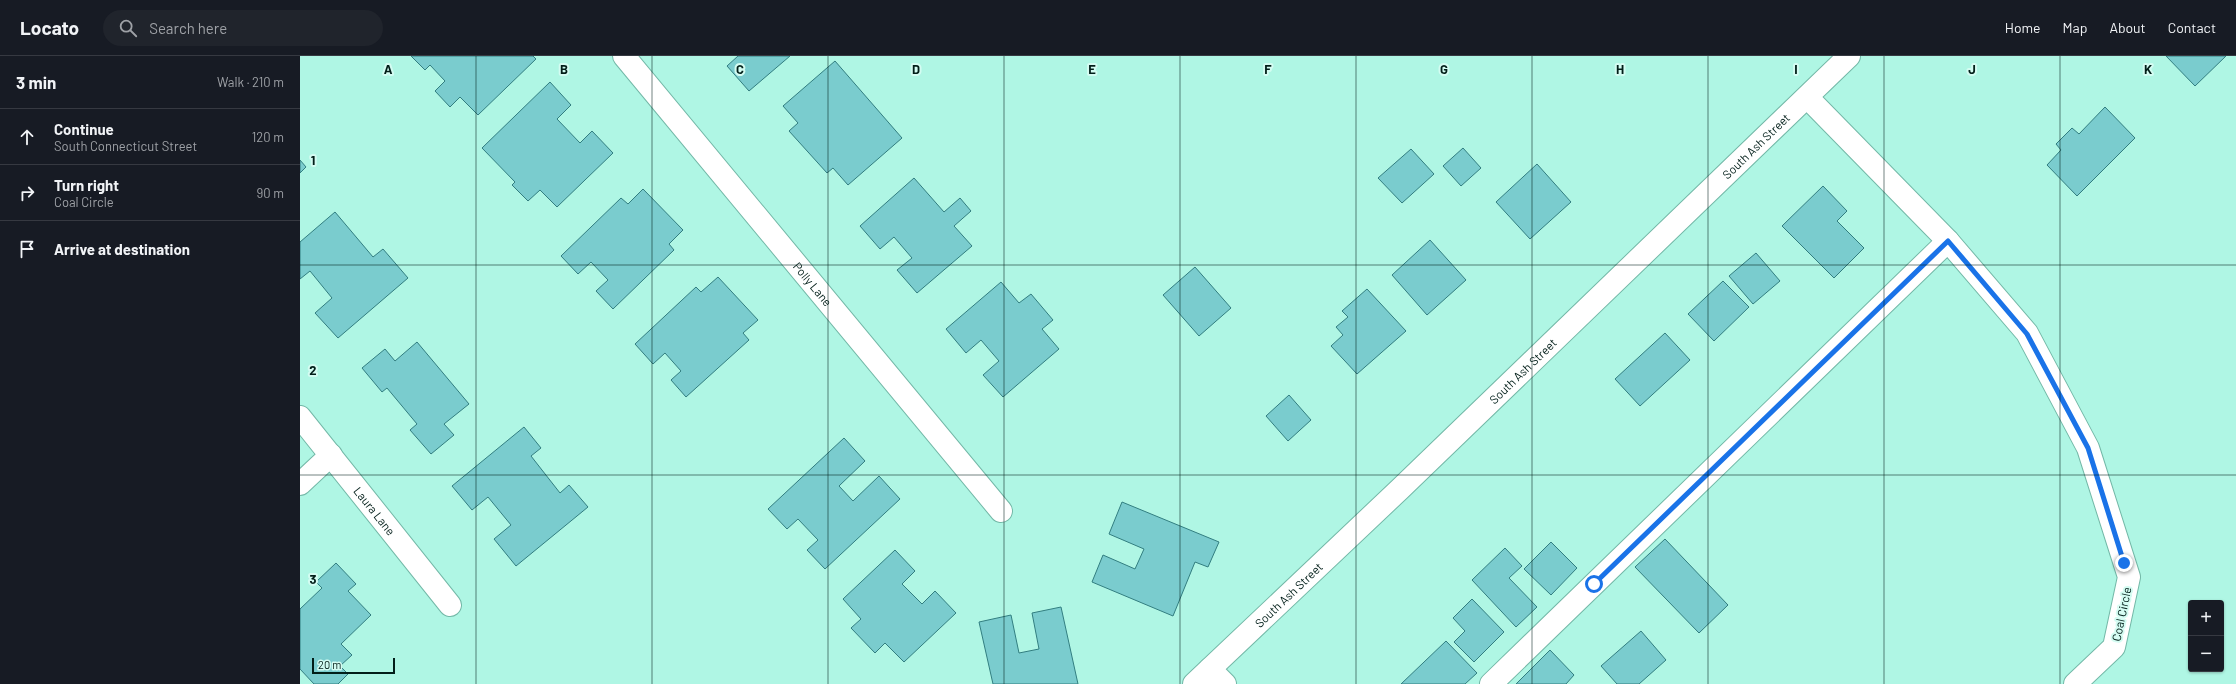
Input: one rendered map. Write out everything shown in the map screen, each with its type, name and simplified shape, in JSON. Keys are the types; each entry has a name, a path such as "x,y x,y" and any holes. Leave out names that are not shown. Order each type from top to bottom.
{"street":[{"name":"Polly Lane","path":"624,56 1001,511"},
{"name":"South Ash Street","path":"1194,684 1217,677 1849,56"},
{"name":"Coal Circle","path":"1807,97 1948,241 2027,334 2088,448 2129,577 2114,647 2075,684"},
{"path":"1491,684 1948,241"},
{"name":"Laura Lane","path":"300,417 450,605"},
{"path":"300,484 331,455"}],"building":[{"path":"411,56 533,56 536,59 478,115 460,97 450,107 435,91 445,81 430,65 425,70"},
{"path":"738,56 790,56 749,91 727,66"},
{"path":"2166,56 2226,56 2195,86"},
{"path":"835,61 902,138 848,185 833,168 827,173 789,131 798,123 783,106"},
{"path":"550,82 571,105 557,119 580,143 592,131 613,153 557,207 540,190 528,201 512,185 515,182 482,148"},
{"path":"2105,107 2135,138 2077,196 2047,165 2061,150 2056,144 2072,128 2079,134"},
{"path":"1463,148 1481,168 1461,186 1443,166"},
{"path":"1411,149 1434,174 1402,203 1378,178"},
{"path":"300,160 306,167 300,173"},
{"path":"1537,164 1571,202 1530,239 1496,202"},
{"path":"914,178 944,212 960,198 971,211 954,226 972,246 917,293 897,270 912,258 894,237 880,249 860,226"},
{"path":"1823,186 1847,211 1837,221 1864,248 1834,278 1782,226"},
{"path":"643,189 683,230 669,244 674,250 613,309 596,291 608,280 591,262 578,274 561,256 621,198 628,204"},
{"path":"335,212 373,257 383,249 408,278 338,338 315,313 332,298 310,271 300,279 300,242"},
{"path":"1430,240 1466,280 1427,315 1392,275"},
{"path":"1756,253 1780,281 1753,304 1729,276"},
{"path":"1195,267 1231,308 1199,336 1163,295"},
{"path":"718,277 758,320 743,333 749,340 686,397 671,380 681,371 665,353 653,364 635,344 696,287 701,292"},
{"path":"1723,281 1749,307 1714,341 1688,314"},
{"path":"1001,282 1019,303 1031,294 1053,320 1042,329 1059,349 1003,397 983,375 999,361 981,340 966,353 946,329"},
{"path":"1367,289 1406,331 1357,374 1331,346 1343,335 1336,327 1348,317 1342,311"},
{"path":"1665,333 1690,360 1640,406 1615,379"},
{"path":"417,342 469,404 444,424 454,435 431,454 410,430 417,424 387,388 382,392 362,368 385,349 395,361"},
{"path":"1289,395 1311,420 1288,441 1266,416"},
{"path":"524,427 541,448 531,456 560,493 569,485 588,507 516,566 494,539 511,525 488,497 472,510 452,486"},
{"path":"844,438 865,461 839,486 853,501 879,476 900,499 825,569 807,550 818,540 798,519 787,529 768,509"},
{"path":"1122,502 1219,542 1208,567 1195,562 1173,616 1092,582 1103,555 1135,569 1144,549 1109,534"},
{"path":"1665,539 1728,605 1699,633 1635,567"},
{"path":"1551,542 1577,568 1551,595 1524,569"},
{"path":"1505,548 1522,566 1509,578 1537,607 1516,627 1472,580"},
{"path":"895,550 915,571 902,584 922,604 935,591 956,613 904,662 885,643 875,653 851,628 861,619 843,599"},
{"path":"336,563 356,584 348,591 371,615 341,644 352,655 340,666 348,674 338,684 314,684 300,669 300,609 322,588 316,582"},
{"path":"1472,599 1504,632 1474,662 1454,642 1465,631 1453,618"},
{"path":"1061,607 1078,684 993,684 979,622 1011,615 1019,653 1039,649 1032,613"},
{"path":"1641,631 1666,660 1639,684 1617,684 1601,666"},
{"path":"1446,641 1477,673 1465,684 1401,684"},
{"path":"1550,650 1574,675 1566,684 1516,684"}],"route":[{"path":"1594,584 1948,241 2027,334 2088,448 2124,563"}]}
